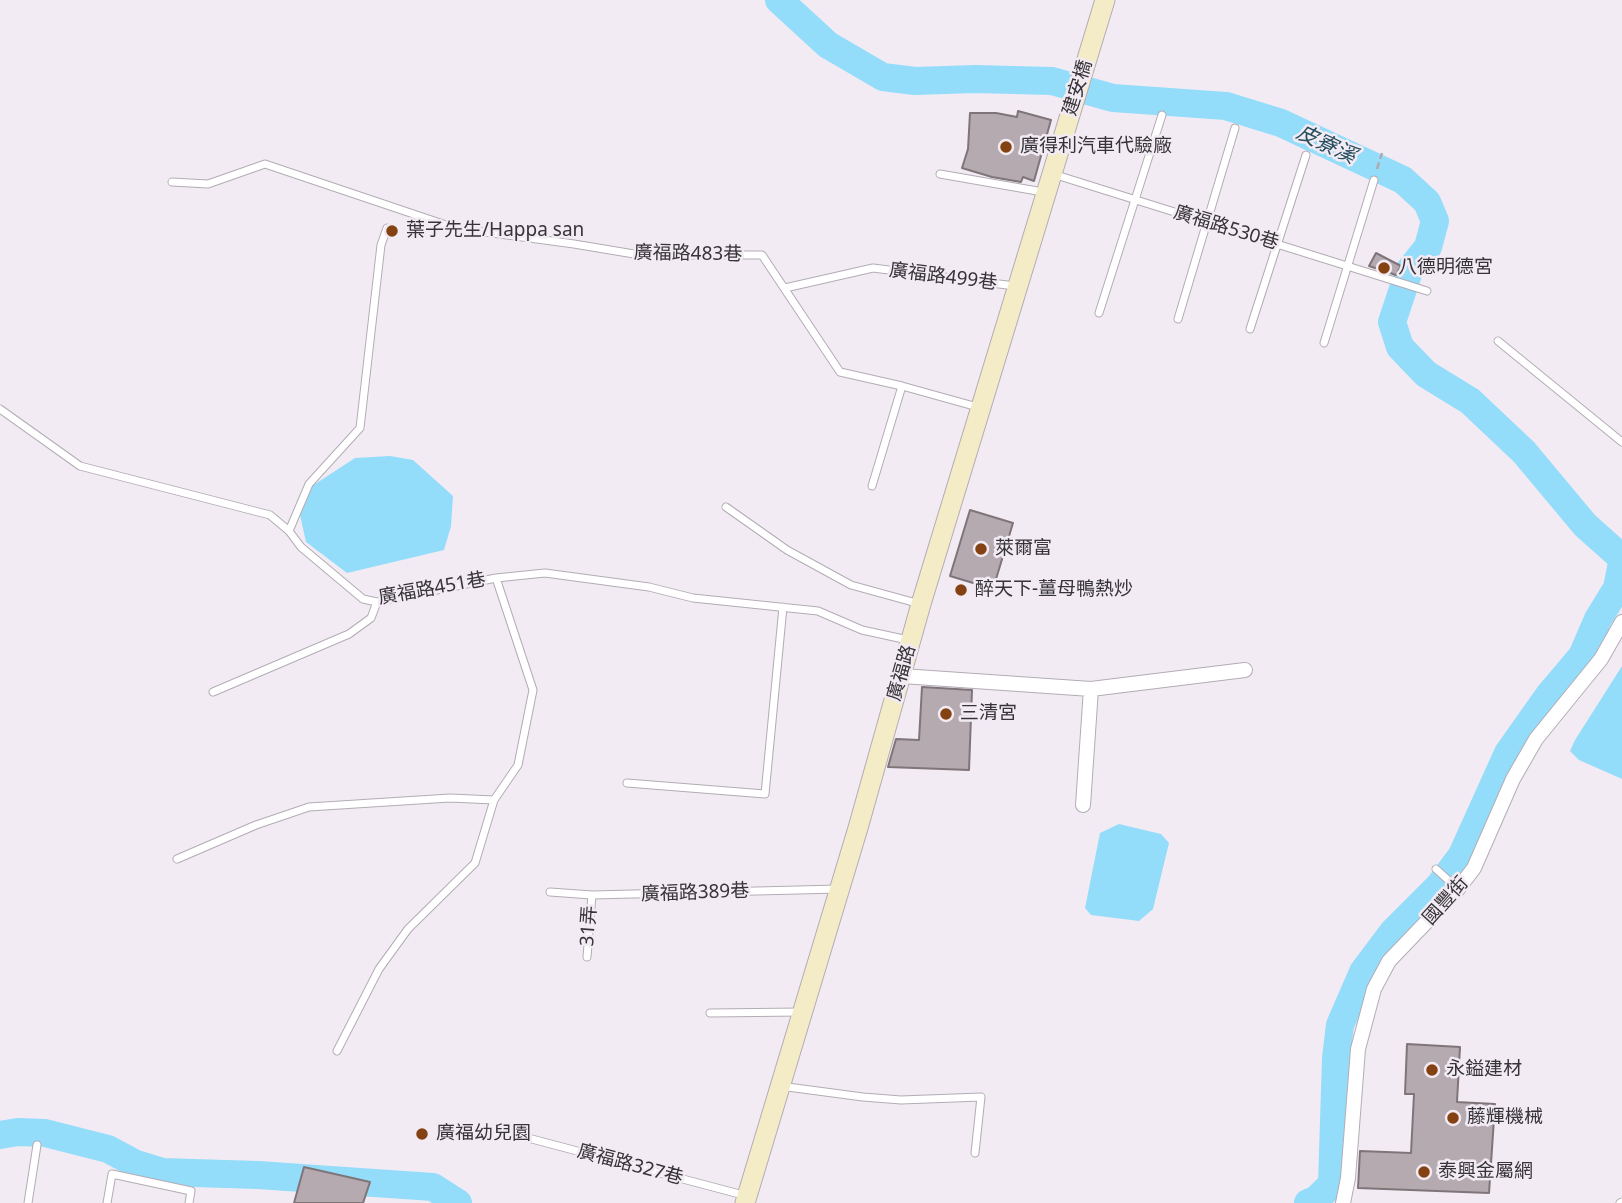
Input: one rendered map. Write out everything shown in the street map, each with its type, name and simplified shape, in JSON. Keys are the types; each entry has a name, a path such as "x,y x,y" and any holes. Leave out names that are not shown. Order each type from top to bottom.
{"street":[{"name":"建安橋","path":"1062,143 1105,0"},
{"name":"廣福路","path":"746,1200 921,604 1062,143"},
{"name":"國豐街","path":"1343,1203 1348,1178 1358,1049 1374,989 1389,961 1458,889 1474,868 1513,779 1536,739 1601,659 1622,622"},
{"path":"902,676 1091,689 1245,670"},
{"path":"1083,804 1091,689"}],"lane":[{"path":"1099,313 1162,115"},
{"path":"1178,319 1235,128"},
{"path":"1250,329 1306,155"},
{"name":"廣福路483巷","path":"173,182 208,184 265,164 456,228 640,255 762,255 841,372 982,408"},
{"name":"廣福路530巷","path":"940,174 1050,183 1136,200 1427,291"},
{"path":"1324,343 1374,180"},
{"path":"289,531 309,484 360,428 381,246 387,228"},
{"name":"廣福路499巷","path":"785,288 873,268 1019,286"},
{"path":"1498,341 1622,442"},
{"path":"872,486 902,386"},
{"name":"廣福路451巷","path":"0,409 80,466 270,514 289,531 301,547 363,599 377,602 496,578 545,573 649,587 694,598 818,611 862,630 912,641"},
{"path":"726,507 788,550 851,585 921,604"},
{"path":"337,1051 379,969 408,929 475,863 494,800 518,765 533,690 496,578"},
{"path":"213,692 349,634 371,618 377,602"},
{"path":"627,783 765,794 783,607"},
{"path":"177,859 256,825 309,807 450,798 494,800"},
{"path":"1436,869 1458,889"},
{"name":"廣福路389巷","path":"550,892 592,895 839,889"},
{"name":"31弄","path":"587,957 592,895"},
{"path":"710,1013 802,1012"},
{"path":"780,1086 901,1100 981,1097 975,1153"},
{"name":"廣福路327巷","path":"513,1134 746,1200"},
{"path":"28,1203 37,1145"},
{"path":"107,1203 112,1174 191,1191 189,1203"}],"path":[{"path":"1374,180 1382,153"}],"water":[{"path":"390,456 413,460 453,496 451,526 444,550 347,573 306,542 300,515 312,486 355,458"},
{"path":"1622,666 1622,779 1579,760 1570,751"},
{"path":"1119,824 1161,834 1169,843 1153,909 1139,921 1091,915 1085,908 1100,833"}],"building":[{"name":"廣得利汽車代驗廠","path":"1018,111 1051,120 1034,181 1023,177 1021,182 992,177 962,168 968,149 970,113 996,113 1017,117"},
{"name":"八德明德宮","path":"1376,253 1401,266 1396,275 1369,266"},
{"name":"萊爾富","path":"970,510 1013,523 993,589 950,576"},
{"name":"三清宮","path":"922,687 972,690 969,770 888,767 896,739 919,740"},
{"path":"1407,1044 1460,1047 1457,1102 1495,1104 1489,1193 1358,1188 1360,1151 1411,1153 1414,1094 1405,1094"},
{"path":"304,1167 370,1182 363,1203 294,1203"}],"waterway":[{"name":"皮寮溪","path":"779,0 828,45 883,77 915,81 1052,81 1113,98 1226,106 1281,123 1403,180 1427,202 1435,221 1428,247 1409,271 1392,322 1400,347 1426,374 1470,401 1524,452 1585,525 1622,558"},
{"path":"1308,1203 1317,1199 1332,1184 1336,1058 1340,1025 1363,972 1393,932 1439,886 1462,855 1508,753 1549,695 1582,656 1598,619 1617,588 1622,563"},
{"path":"0,1135 18,1132 45,1133 108,1149 136,1164 162,1172 258,1175 433,1187 458,1203"}],"place":[{"name":"廣得利汽車代驗廠","path":"1006,147"},
{"name":"葉子先生/Happa san","path":"392,231"},
{"name":"八德明德宮","path":"1384,268"},
{"name":"萊爾富","path":"981,549"},
{"name":"醉天下-薑母鴨熱炒","path":"961,590"},
{"name":"三清宮","path":"946,714"},
{"name":"永鎰建材","path":"1432,1070"},
{"name":"藤輝機械","path":"1453,1118"},
{"name":"廣福幼兒園","path":"422,1134"},
{"name":"泰興金屬網","path":"1424,1172"}]}
